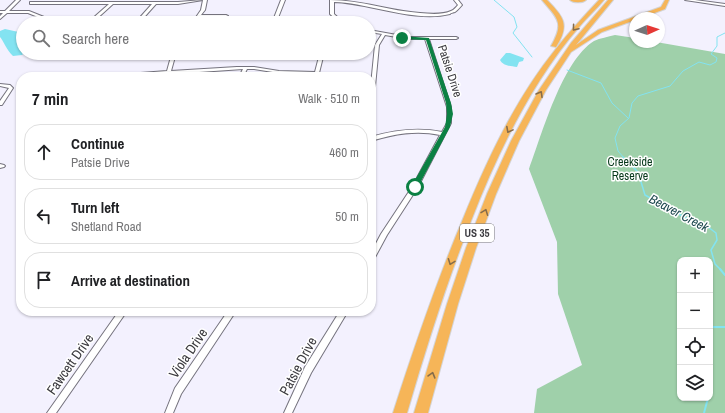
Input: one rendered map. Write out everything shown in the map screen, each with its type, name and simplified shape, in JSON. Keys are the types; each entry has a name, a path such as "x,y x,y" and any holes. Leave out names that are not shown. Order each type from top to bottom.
{"highway":[{"path":"535,84 540,67 561,35 562,28 558,15 544,0"},
{"path":"572,0 584,0"},
{"name":"US 35","path":"400,413 443,282 470,212 493,160 535,84 555,52 574,29 602,0"},
{"name":"US 35","path":"421,413 469,255 492,193 514,143 534,104 558,64 587,26 611,0"},
{"path":"652,12 663,8 667,0"},
{"path":"558,64 578,45 600,31 629,21"}],"street":[{"path":"0,18 18,0"},
{"path":"32,3 178,3 201,0"},
{"path":"205,0 200,16 226,16"},
{"path":"276,16 282,0"},
{"path":"334,16 332,14 332,0 394,11 435,15 448,14 457,10 460,5 456,0"},
{"path":"688,0 725,4"},
{"path":"98,16 112,3"},
{"path":"143,16 155,3"},
{"path":"0,12 28,12 38,16"},
{"path":"376,33 408,38 456,38"},
{"path":"376,55 377,45 384,34"},
{"name":"Patsie Drive","path":"376,248 415,187 449,123 449,107 427,38"},
{"path":"169,72 172,60"},
{"path":"317,72 320,60"},
{"path":"374,72 376,60"},
{"path":"201,72 246,68 278,72"},
{"path":"244,72 246,68"},
{"path":"0,85 9,86 11,88 0,104"},
{"path":"376,138 413,130 444,134"},
{"name":"Fawcett Drive","path":"51,413 119,316"},
{"name":"Viola Drive","path":"168,413 178,391 229,316"},
{"name":"Patsie Drive","path":"288,413 308,370 341,316"}],"green space":[{"name":"Creekside Reserve","path":"615,35 629,37 629,48 665,48 665,44 725,54 725,413 534,413 537,389 582,365 558,294 557,242 529,169 554,99 563,81 572,65 583,51 594,41"}],"water":[{"path":"5,29 16,31 16,56 13,56 7,49 0,37 0,31"},
{"path":"506,53 524,58 523,61 519,62 517,67 505,65 500,60"}],"waterway":[{"path":"494,0 514,17 517,27 513,33 532,57"},
{"name":"Beaver Creek","path":"624,158 618,151 615,138 620,126 629,118 632,103 638,96 670,86 683,71 699,62 710,65 716,62 717,58 711,54 717,46 717,37 725,33"},
{"path":"567,70 601,83 612,103 628,118"},
{"name":"Beaver Creek","path":"624,158 638,172 645,195 684,217 704,224 716,233 717,240 711,250 715,264 720,269"},
{"name":"Beaver Creek","path":"720,269 725,275"},
{"name":"Beaver Creek","path":"713,327 725,327"},
{"name":"Beaver Creek","path":"704,413 707,401"}],"route":[{"path":"402,38 427,38 448,103 450,114 449,123 415,187"}]}
